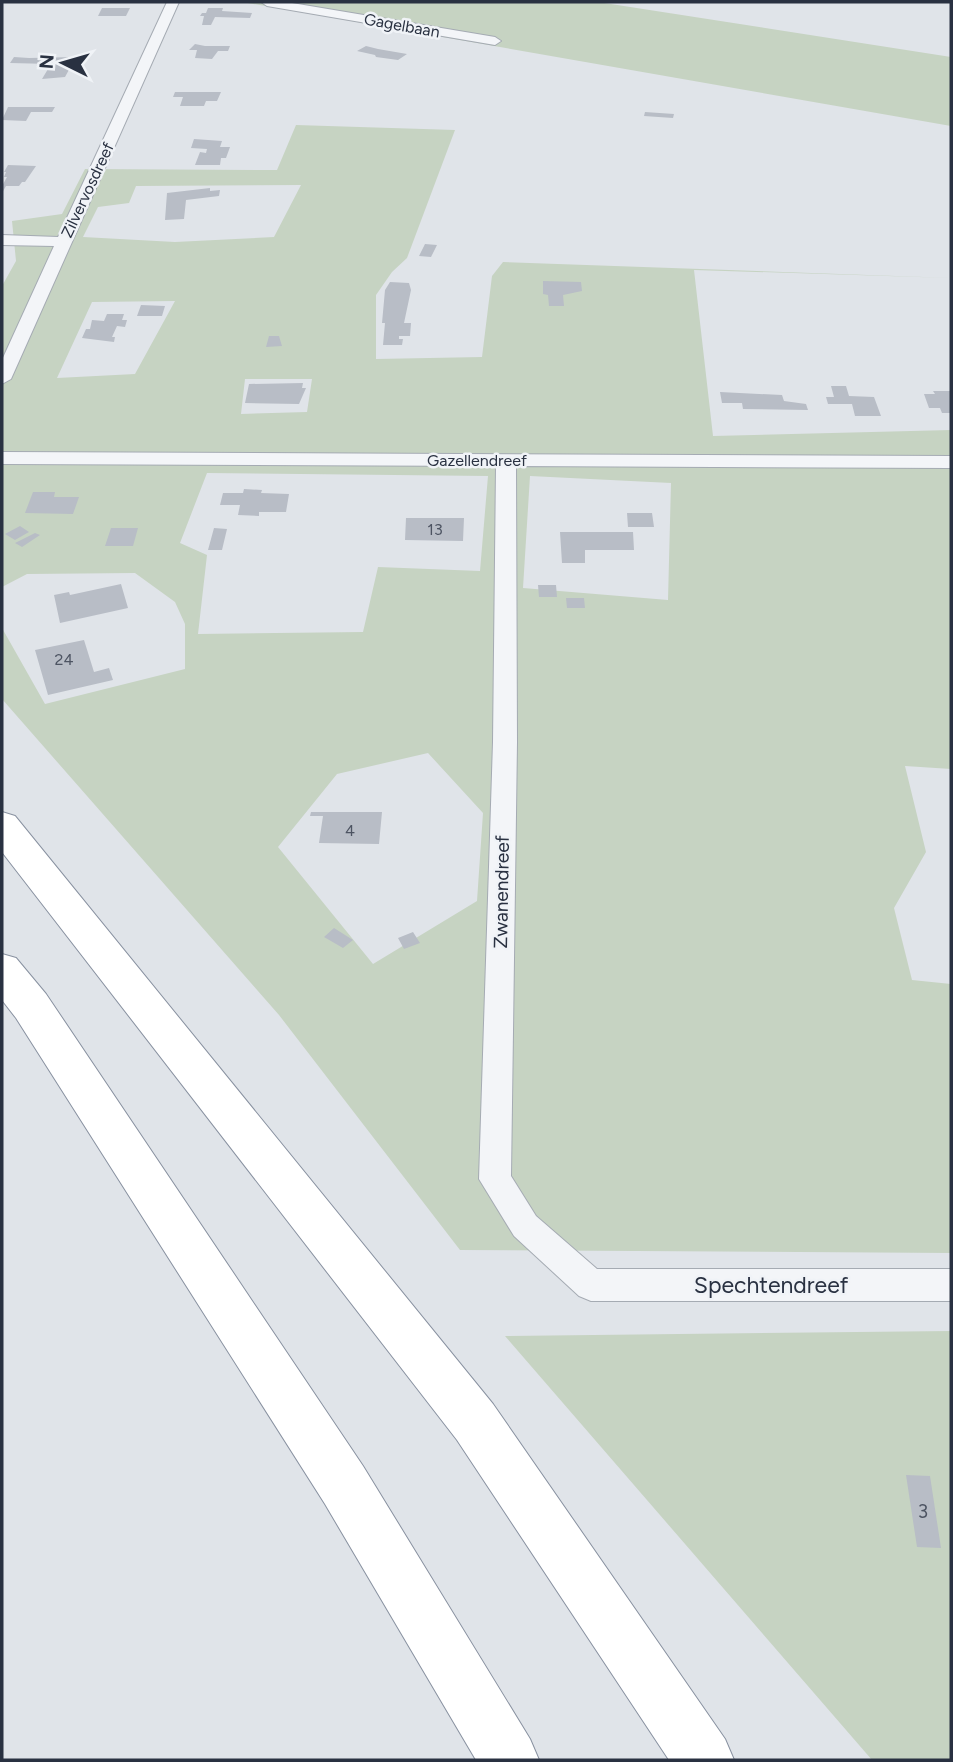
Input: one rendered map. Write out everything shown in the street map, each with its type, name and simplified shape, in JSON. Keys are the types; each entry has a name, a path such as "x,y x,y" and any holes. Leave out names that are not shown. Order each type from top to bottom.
{"highway":[{"path":"2,826 475,1422 704,1760"},
{"path":"2,970 32,1006 344,1485 509,1760"}],"street":[{"name":"Zilvervosdreef","path":"2,379 173,2"},
{"name":"Gagelbaan","path":"267,2 495,41"},
{"path":"2,240 63,242"},
{"name":"Gazellendreef","path":"2,458 951,462"},
{"name":"Zwanendreef","path":"506,461 505,755 495,1179 525,1226 591,1285"},
{"name":"Spechtendreef","path":"591,1285 951,1285"}],"green space":[{"path":"242,2 598,2 951,57 951,126"},
{"path":"296,125 455,130 407,258 392,272 376,295 376,359 482,357 492,276 503,262 951,278 694,270 713,436 951,430 951,769 905,766 926,852 894,908 912,980 951,984 951,1253 460,1250 279,1015 2,699 2,628 45,704 185,669 185,624 175,602 135,573 27,574 2,587 2,286 16,261 12,221 62,214 85,169 277,170","holes":["301,185 274,237 175,242 83,237 98,207 129,203 136,186","175,301 135,374 57,378 92,302","245,379 312,379 307,412 241,414","207,473 488,476 480,571 378,567 363,632 198,634 207,555 180,543","530,476 671,483 668,600 523,588","428,753 483,813 477,901 373,964 278,847 337,774"]},
{"path":"951,1331 951,1760 872,1760 505,1336"}],"building":[{"path":"102,8 130,8 126,16 98,16"},
{"path":"208,8 252,13 250,18 215,17 211,25 202,25 204,16 200,16 206,13"},
{"path":"195,44 230,46 228,51 218,51 212,59 195,58 197,50 189,50"},
{"path":"366,46 407,54 398,60 357,51"},
{"path":"14,57 76,57 65,77 42,79 51,64 10,63"},
{"path":"175,92 221,92 217,101 206,101 204,106 180,106 183,97 173,97"},
{"path":"8,107 55,107 52,112 31,112 26,121 2,120"},
{"path":"645,112 674,114 673,118 644,116"},
{"path":"194,139 222,141 220,147 230,147 226,158 221,158 220,165 195,165 200,152 206,153 207,149 191,148"},
{"path":"8,165 36,166 25,182 19,186 6,186 2,193 7,177 4,177 4,172"},
{"path":"210,188 210,191 220,190 219,196 186,200 184,219 165,220 167,193"},
{"path":"425,244 437,245 431,257 419,256"},
{"path":"543,281 581,282 582,291 563,295 564,306 549,306 548,295 543,294"},
{"path":"390,282 409,283 411,290 404,323 411,323 410,336 399,336 399,339 403,339 402,345 383,345 385,290"},
{"path":"141,305 165,306 162,316 137,316"},
{"path":"107,314 124,314 122,320 127,320 125,327 117,326 112,337 115,337 114,342 82,338 86,329 90,329 92,320 104,321"},
{"path":"269,336 279,336 282,346 266,347"},
{"path":"303,383 302,388 306,388 299,404 245,403 249,384"},
{"path":"831,386 846,386 849,396 874,397 881,416 855,416 852,404 828,404 826,397 834,397"},
{"path":"933,391 951,391 951,413 942,413 940,408 929,408 924,394 935,394"},
{"path":"720,392 782,395 784,401 806,404 808,410 743,409 742,403 722,403"},
{"path":"244,489 289,494 286,512 259,512 259,516 238,515 240,505 220,505 223,493 243,493"},
{"path":"33,492 55,492 54,497 79,497 73,514 25,513"},
{"path":"627,513 652,513 654,527 628,527"},
{"path":"406,518 464,518 463,541 405,540"},
{"path":"20,526 29,532 15,540 5,534"},
{"path":"111,528 138,528 133,546 105,546"},
{"path":"214,528 227,529 222,550 208,550"},
{"path":"560,532 633,532 634,550 585,550 585,563 562,563"},
{"path":"35,533 40,535 22,547 15,543"},
{"path":"121,584 128,608 60,623 54,595 69,592 70,595"},
{"path":"538,585 556,585 557,597 539,597"},
{"path":"566,598 584,598 585,608 567,608"},
{"path":"84,640 94,672 109,668 113,680 48,695 35,650"},
{"path":"311,812 382,812 379,844 319,843 323,816 310,816"},
{"path":"334,928 353,940 343,948 324,937"},
{"path":"413,932 420,943 404,949 398,938"},
{"path":"906,1475 930,1476 941,1548 917,1547"}]}
